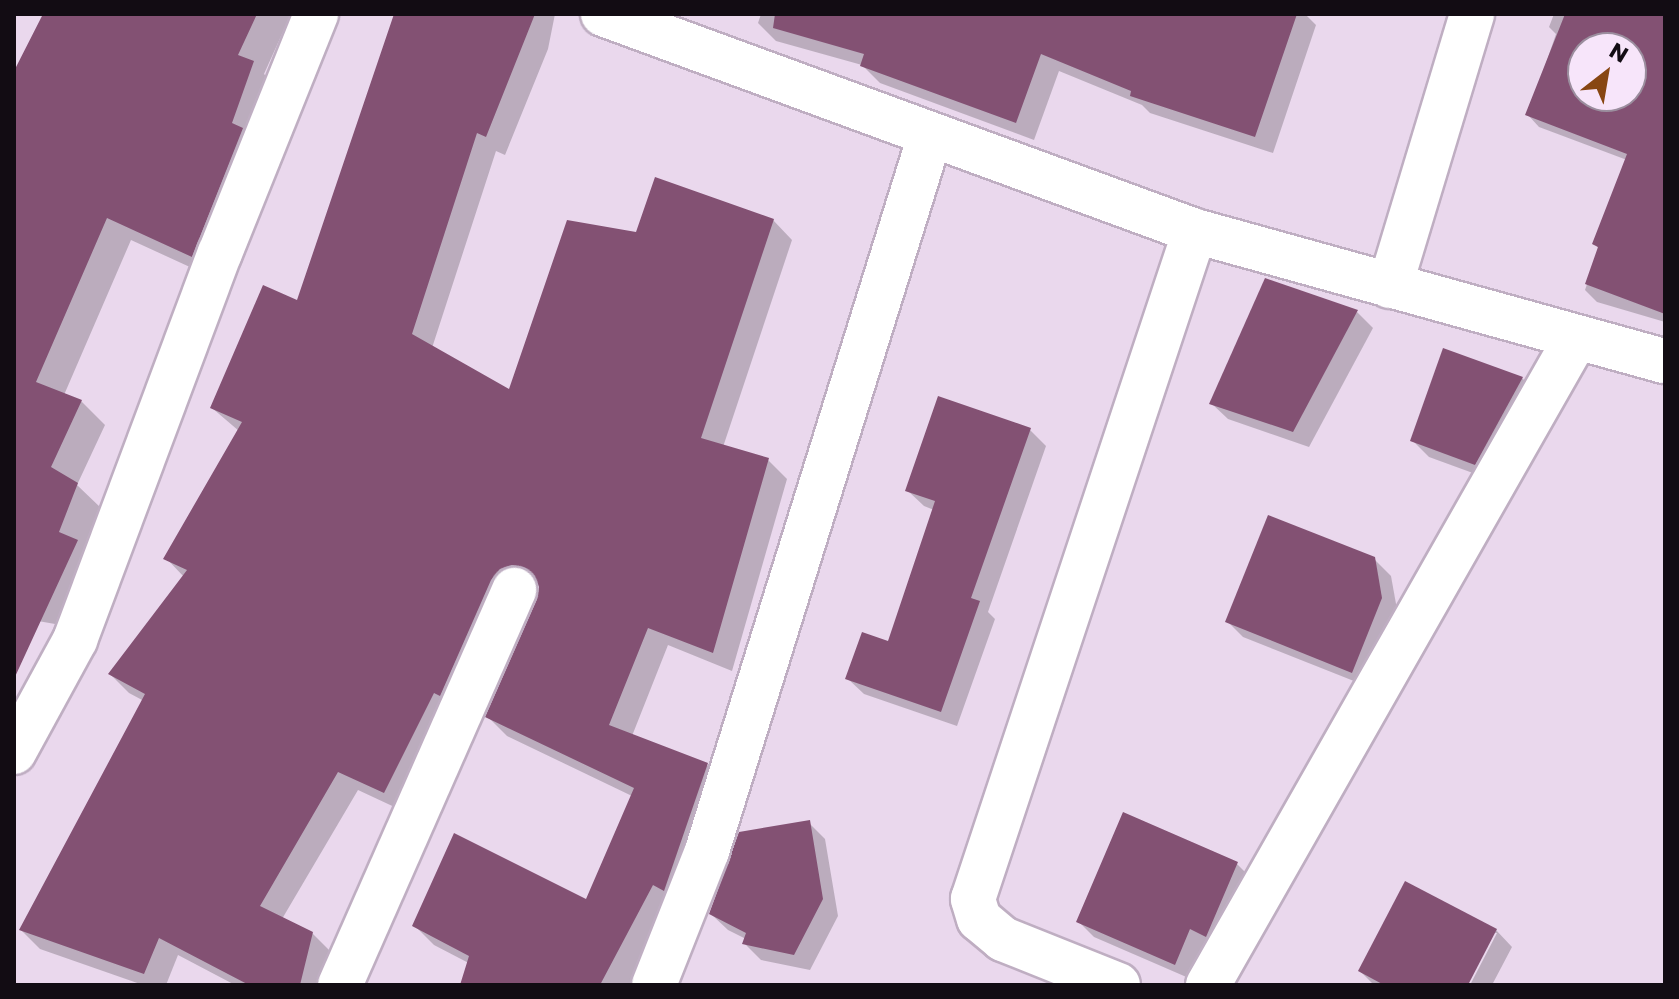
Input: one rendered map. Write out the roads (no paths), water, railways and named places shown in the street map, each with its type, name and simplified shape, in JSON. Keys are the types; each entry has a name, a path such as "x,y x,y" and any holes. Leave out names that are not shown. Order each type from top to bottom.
{"street":[{"path":"14,752 75,640 220,253 316,14"},
{"path":"603,14 1195,231 1665,361"},
{"path":"1390,286 1472,14"},
{"path":"654,985 707,851 930,136"},
{"path":"1118,985 1003,939 979,919 973,899 1195,231"},
{"path":"1208,985 1576,338"},
{"path":"340,985 514,590"}]}
